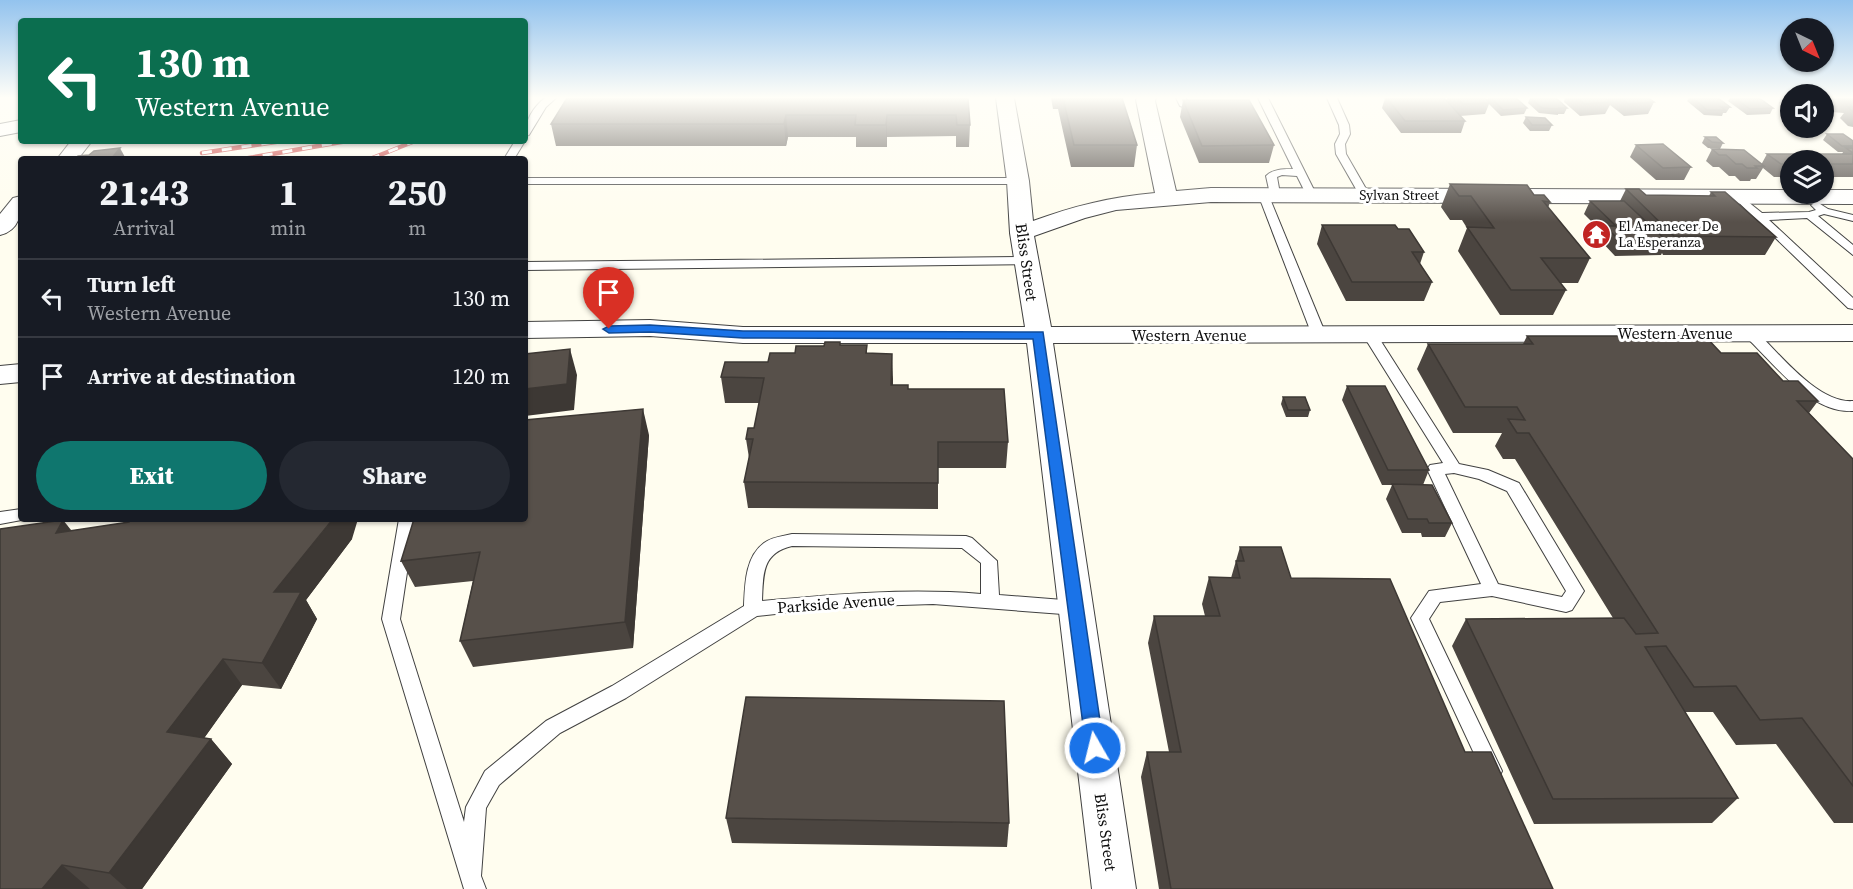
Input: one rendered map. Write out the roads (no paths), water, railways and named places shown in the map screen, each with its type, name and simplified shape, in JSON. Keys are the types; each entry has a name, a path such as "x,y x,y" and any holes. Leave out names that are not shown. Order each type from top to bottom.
{"street":[{"name":"Bliss Street","path":"1011,139 1018,181 1022,233 1039,335 1114,889"},
{"path":"1154,139 1167,198"},
{"path":"70,156 80,144"},
{"name":"Sylvan Street","path":"1022,233 1101,206 1167,198 1269,194 1737,196 1814,208 1853,197"},
{"path":"0,228 18,207"},
{"name":"Western Avenue","path":"528,330 650,328 743,335 1853,333"},
{"path":"0,375 18,373"}],"lane":[{"path":"1281,139 1311,194"},
{"path":"1342,139 1340,144 1341,154 1364,194"},
{"path":"1300,173 1281,172 1271,176 1269,194 1319,335"},
{"path":"528,181 1018,181"},
{"path":"1737,196 1853,306"},
{"path":"1758,217 1814,208 1853,218"},
{"path":"1814,208 1853,251"},
{"path":"528,266 1026,261"},
{"path":"1750,333 1814,394 1840,407 1853,406"},
{"path":"1370,334 1454,468"},
{"path":"1492,589 1435,469 1454,468 1483,474 1513,487 1575,591 1566,605 1492,589 1435,596 1420,618 1498,783"},
{"path":"0,518 18,515"},
{"path":"407,522 391,619 473,882"},
{"path":"753,609 755,576 760,559 771,545 792,540 966,542 989,561 990,602"},
{"name":"Parkside Avenue","path":"473,882 476,807 492,778 553,727 619,692 753,609 839,600 933,597 1076,608"}],"railway":[{"path":"202,153 262,144"},
{"path":"260,156 330,144"},
{"path":"378,156 408,144"}],"place":[{"name":"El Amanecer De La Esperanza","path":"1597,234"}]}
